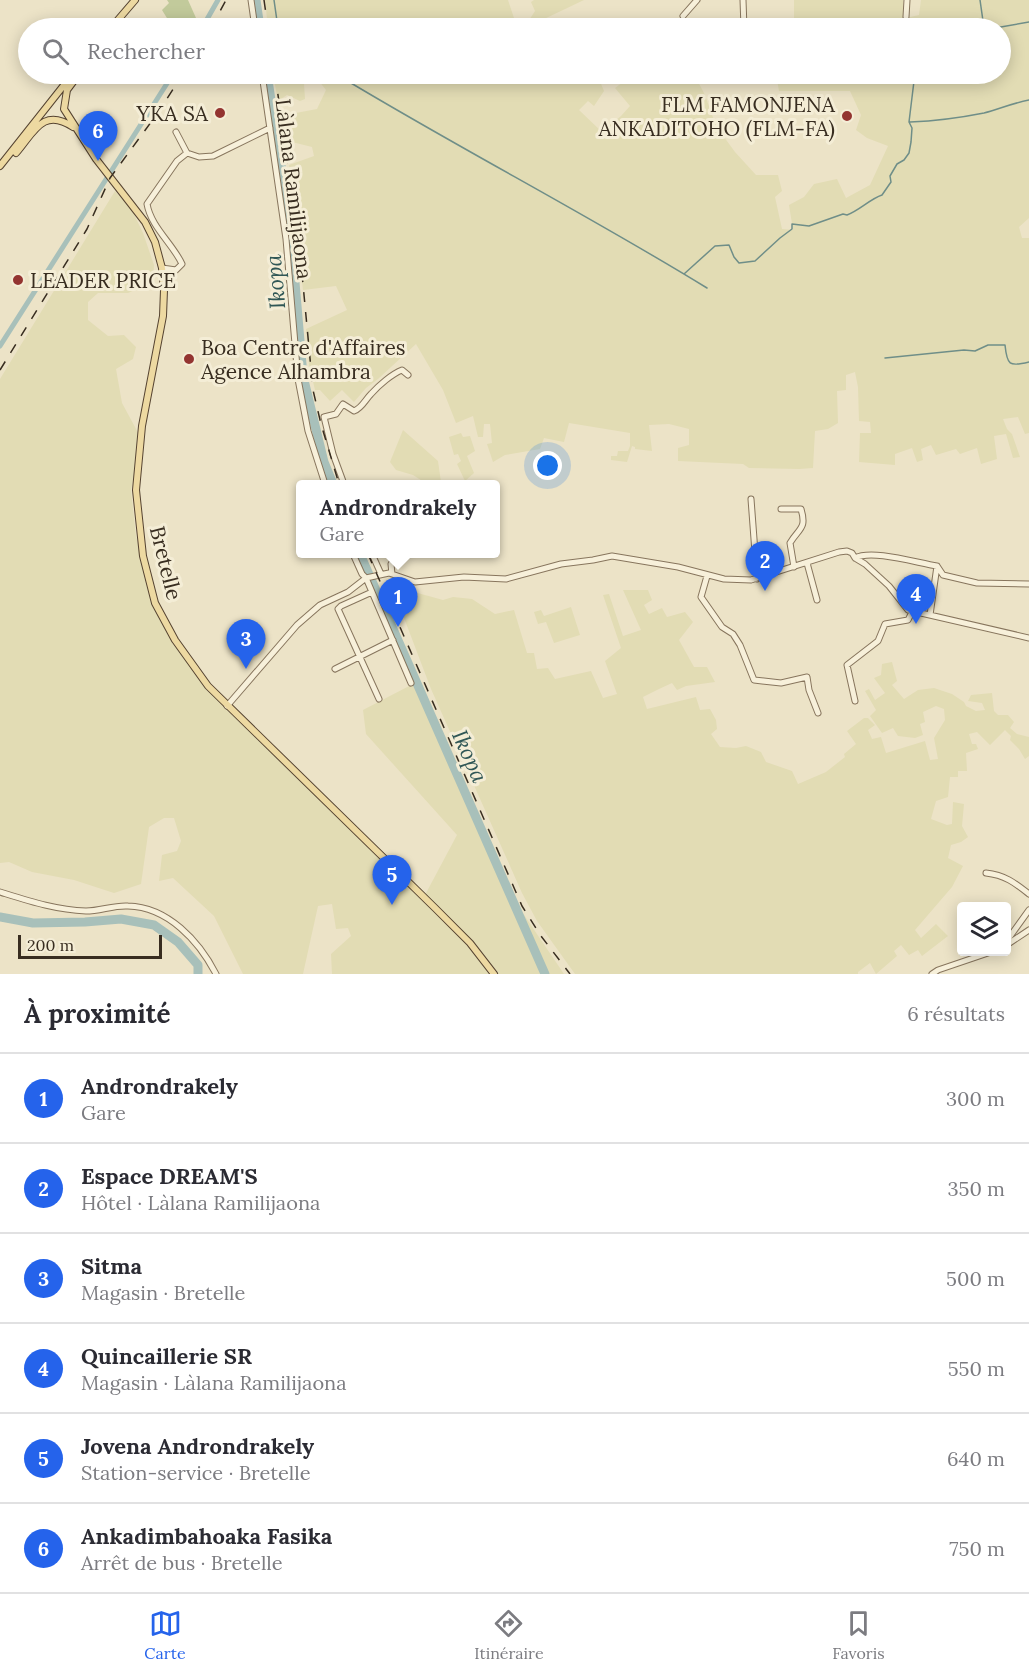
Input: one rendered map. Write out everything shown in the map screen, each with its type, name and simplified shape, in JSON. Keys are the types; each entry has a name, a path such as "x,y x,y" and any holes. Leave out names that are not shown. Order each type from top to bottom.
{"main road":[{"path":"120,18 135,0"},
{"path":"125,18 140,0"},
{"path":"0,166 64,84"},
{"path":"0,171 39,125 45,120 63,114 67,90 71,84"},
{"path":"48,103 57,100 64,107"},
{"path":"48,103 47,113 76,129"},
{"name":"Bretelle","path":"64,107 101,166 131,201 145,222 162,268 163,316 146,402 137,464 136,499 151,592 167,626 191,666 208,686 470,943 495,974"}],"street":[{"path":"251,0 254,18"},
{"path":"683,16 697,0"},
{"path":"743,0 744,18"},
{"path":"906,17 907,0"},
{"name":"Làlana Ramilijaona","path":"263,84 286,240 297,379 308,430 325,480"},
{"path":"176,132 188,153 199,157 213,156 270,128"},
{"path":"162,268 176,270 182,264 176,251 158,227 147,204 177,161 188,153"},
{"path":"343,480 333,454 324,417 336,414 344,404 354,411 358,410 371,393 395,374 402,370 408,375"},
{"path":"751,499 757,579"},
{"path":"781,509 798,508 801,509 803,516 804,525 790,543 794,567"},
{"path":"227,706 297,625 320,605 352,590 367,578 378,575 392,574 415,582 464,577 506,579 561,564 612,556 678,567 707,576 733,580 757,579 842,551 850,552 865,564 885,582 904,608 912,612 1029,639"},
{"path":"855,558 861,555 891,557 937,566 943,575 977,583 1029,584"},
{"path":"355,558 367,578 411,683"},
{"path":"373,558 378,575"},
{"path":"392,574 392,564 395,558"},
{"path":"807,563 817,600"},
{"path":"930,615 937,566"},
{"path":"707,576 701,597 722,627 733,634 737,640 754,681 781,683 807,676 809,690 818,713"},
{"path":"372,592 338,609 378,699"},
{"path":"855,701 847,665 878,641 885,624 908,620 912,612"},
{"path":"335,669 393,640"},
{"path":"986,873 1002,875 1029,894"},
{"path":"0,892 40,905 58,908 85,910 115,906 141,907 156,913 182,929 202,951 216,974"},
{"path":"1011,937 1029,910"},
{"path":"1011,941 1029,930"},
{"path":"932,974 979,956"}],"shaded area":[{"path":"265,0 508,0 514,18 267,18"},
{"path":"534,0 584,0 546,18 530,18 535,11 531,2"},
{"path":"794,0 903,0 906,18 794,18"},
{"path":"921,0 1029,0 1029,218 1019,227 1022,238 1029,238 1029,433 1025,434 1018,417 1003,419 1012,434 1020,457 1013,458 1006,434 994,436 997,459 981,464 977,448 960,454 956,449 936,455 931,445 921,449 923,460 917,462 912,448 895,454 895,465 859,462 860,433 871,433 870,422 859,421 855,372 846,375 846,390 837,391 838,423 828,429 815,431 813,468 799,469 749,468 743,464 678,461 678,448 689,445 689,429 669,424 649,425 652,451 635,449 632,446 627,462 611,460 611,456 617,456 618,451 628,451 630,433 569,423 564,442 544,438 540,449 505,455 493,462 487,444 492,443 490,424 484,424 483,437 478,437 473,416 456,423 443,390 416,344 366,388 354,402 342,390 330,401 320,390 315,390 309,365 306,329 347,310 336,286 303,290 289,165 314,156 312,147 284,140 280,116 317,109 326,90 321,84 601,84 604,91 594,106 588,101 579,110 602,132 630,106 615,88 620,84 699,84 716,126 735,152 756,175 778,175 782,191 775,197 782,229 793,230 789,205 804,197 814,184 837,179 846,198 870,185 888,146 867,138 856,130 861,115 850,91 779,91 778,84 1011,84 1011,18 906,18 919,15"},
{"path":"275,84 304,84 305,99 300,101 287,95 278,101"},
{"path":"115,191 132,210 143,233 154,265 153,282 128,293 98,293 88,302 88,320 108,336 124,335 136,347 133,359 116,369 122,403 142,440 131,490 136,536 151,592 204,682 425,895 457,835 366,734 363,710 413,684 522,912 564,974 332,974 331,954 351,936 348,928 336,929 332,904 318,906 303,974 243,974 214,916 173,878 159,881 162,855 177,851 181,841 174,818 164,818 149,827 141,884 114,893 74,880 32,872 9,862 0,863 0,379"},
{"path":"403,430 438,461 441,480 421,480 396,470 390,462"},
{"path":"461,433 463,437 470,436 475,451 467,456 474,473 466,480 457,464 461,461 458,454 454,455 449,437"},
{"path":"623,590 648,590 652,600 644,605 649,614 662,608 667,617 685,612 693,622 679,640 694,667 707,667 715,682 686,686 677,690 672,683 643,697 647,709 696,697 700,710 710,709 716,720 717,729 711,734 720,747 746,746 761,752 766,762 792,771 798,784 826,772 845,757 844,754 856,744 847,731 864,718 868,718 875,725 868,730 872,739 881,737 886,753 925,741 930,760 938,759 934,738 945,720 944,709 936,706 923,712 925,722 920,724 923,735 915,738 898,736 893,728 882,733 870,716 876,710 865,691 869,689 875,700 885,693 874,678 881,675 882,664 892,662 897,681 892,685 904,699 918,690 934,688 952,694 976,711 985,710 982,703 968,701 971,695 992,693 994,711 998,715 1008,715 1014,722 1010,728 1017,734 1029,737 1029,756 1025,759 1005,730 990,745 977,732 969,734 972,744 976,744 978,749 966,753 967,771 958,771 958,777 950,777 948,797 936,801 931,819 947,825 952,824 953,802 964,804 962,826 968,837 951,845 948,858 963,866 952,887 915,930 921,938 936,924 948,936 922,956 918,950 909,955 901,945 894,951 897,956 876,974 870,963 858,974 575,974 537,921 522,893 431,689 396,591 414,592 443,600 453,597 472,599 495,614 514,610 527,653 534,653 537,669 548,668 555,679 591,671 603,698 617,694 605,661 621,648 603,595 609,594 623,636 641,630"},
{"path":"571,607 580,635 554,643 546,622 538,624 534,612 541,610 544,616"}],"green space":[{"path":"167,0 188,0 196,18 167,18 162,10 169,3"}],"waterway":[{"path":"208,18 218,0"},
{"name":"Ikopa","path":"256,0 259,18"},
{"path":"274,0 277,18"},
{"path":"980,0 983,18"},
{"path":"1011,25 1029,22"},
{"path":"0,346 167,84"},
{"name":"Ikopa","path":"269,84 290,224 303,376 324,462 331,480"},
{"path":"353,84 707,288"},
{"path":"684,274 715,246 729,245 739,263 755,261 792,229 792,224 809,226 843,214 847,215 882,195 891,182 890,176 897,164 909,153 912,128 909,122 914,84"},
{"path":"910,122 975,115 1029,100"},
{"path":"885,358 964,350 975,351 988,345 1005,345 1010,363 1029,362"},
{"name":"Ikopa","path":"362,558 545,974"},
{"name":"Ikopa","path":"0,917 33,923 121,919 154,925 178,942 198,965 198,974"}],"railway":[{"path":"216,18 226,0"},
{"path":"264,0 267,18"},
{"path":"0,370 87,229 110,178 176,84"},
{"path":"276,84 299,242 313,390 338,480"},
{"path":"370,558 522,906 570,974"}],"place":[{"name":"YKA SA","path":"220,113"},
{"name":"FLM FAMONJENA ANKADITOHO (FLM-FA)","path":"847,116"},
{"name":"Ankadimbahoaka Fasika","path":"98,161"},
{"name":"LEADER PRICE","path":"18,280"},
{"name":"Boa Centre d'Affaires Agence Alhambra","path":"189,359"},
{"name":"Espace DREAM'S","path":"765,591"},
{"name":"Quincaillerie SR","path":"916,624"},
{"name":"Androndrakely","path":"398,627"},
{"name":"Sitma","path":"246,669"},
{"name":"Jovena Androndrakely","path":"392,905"}]}
